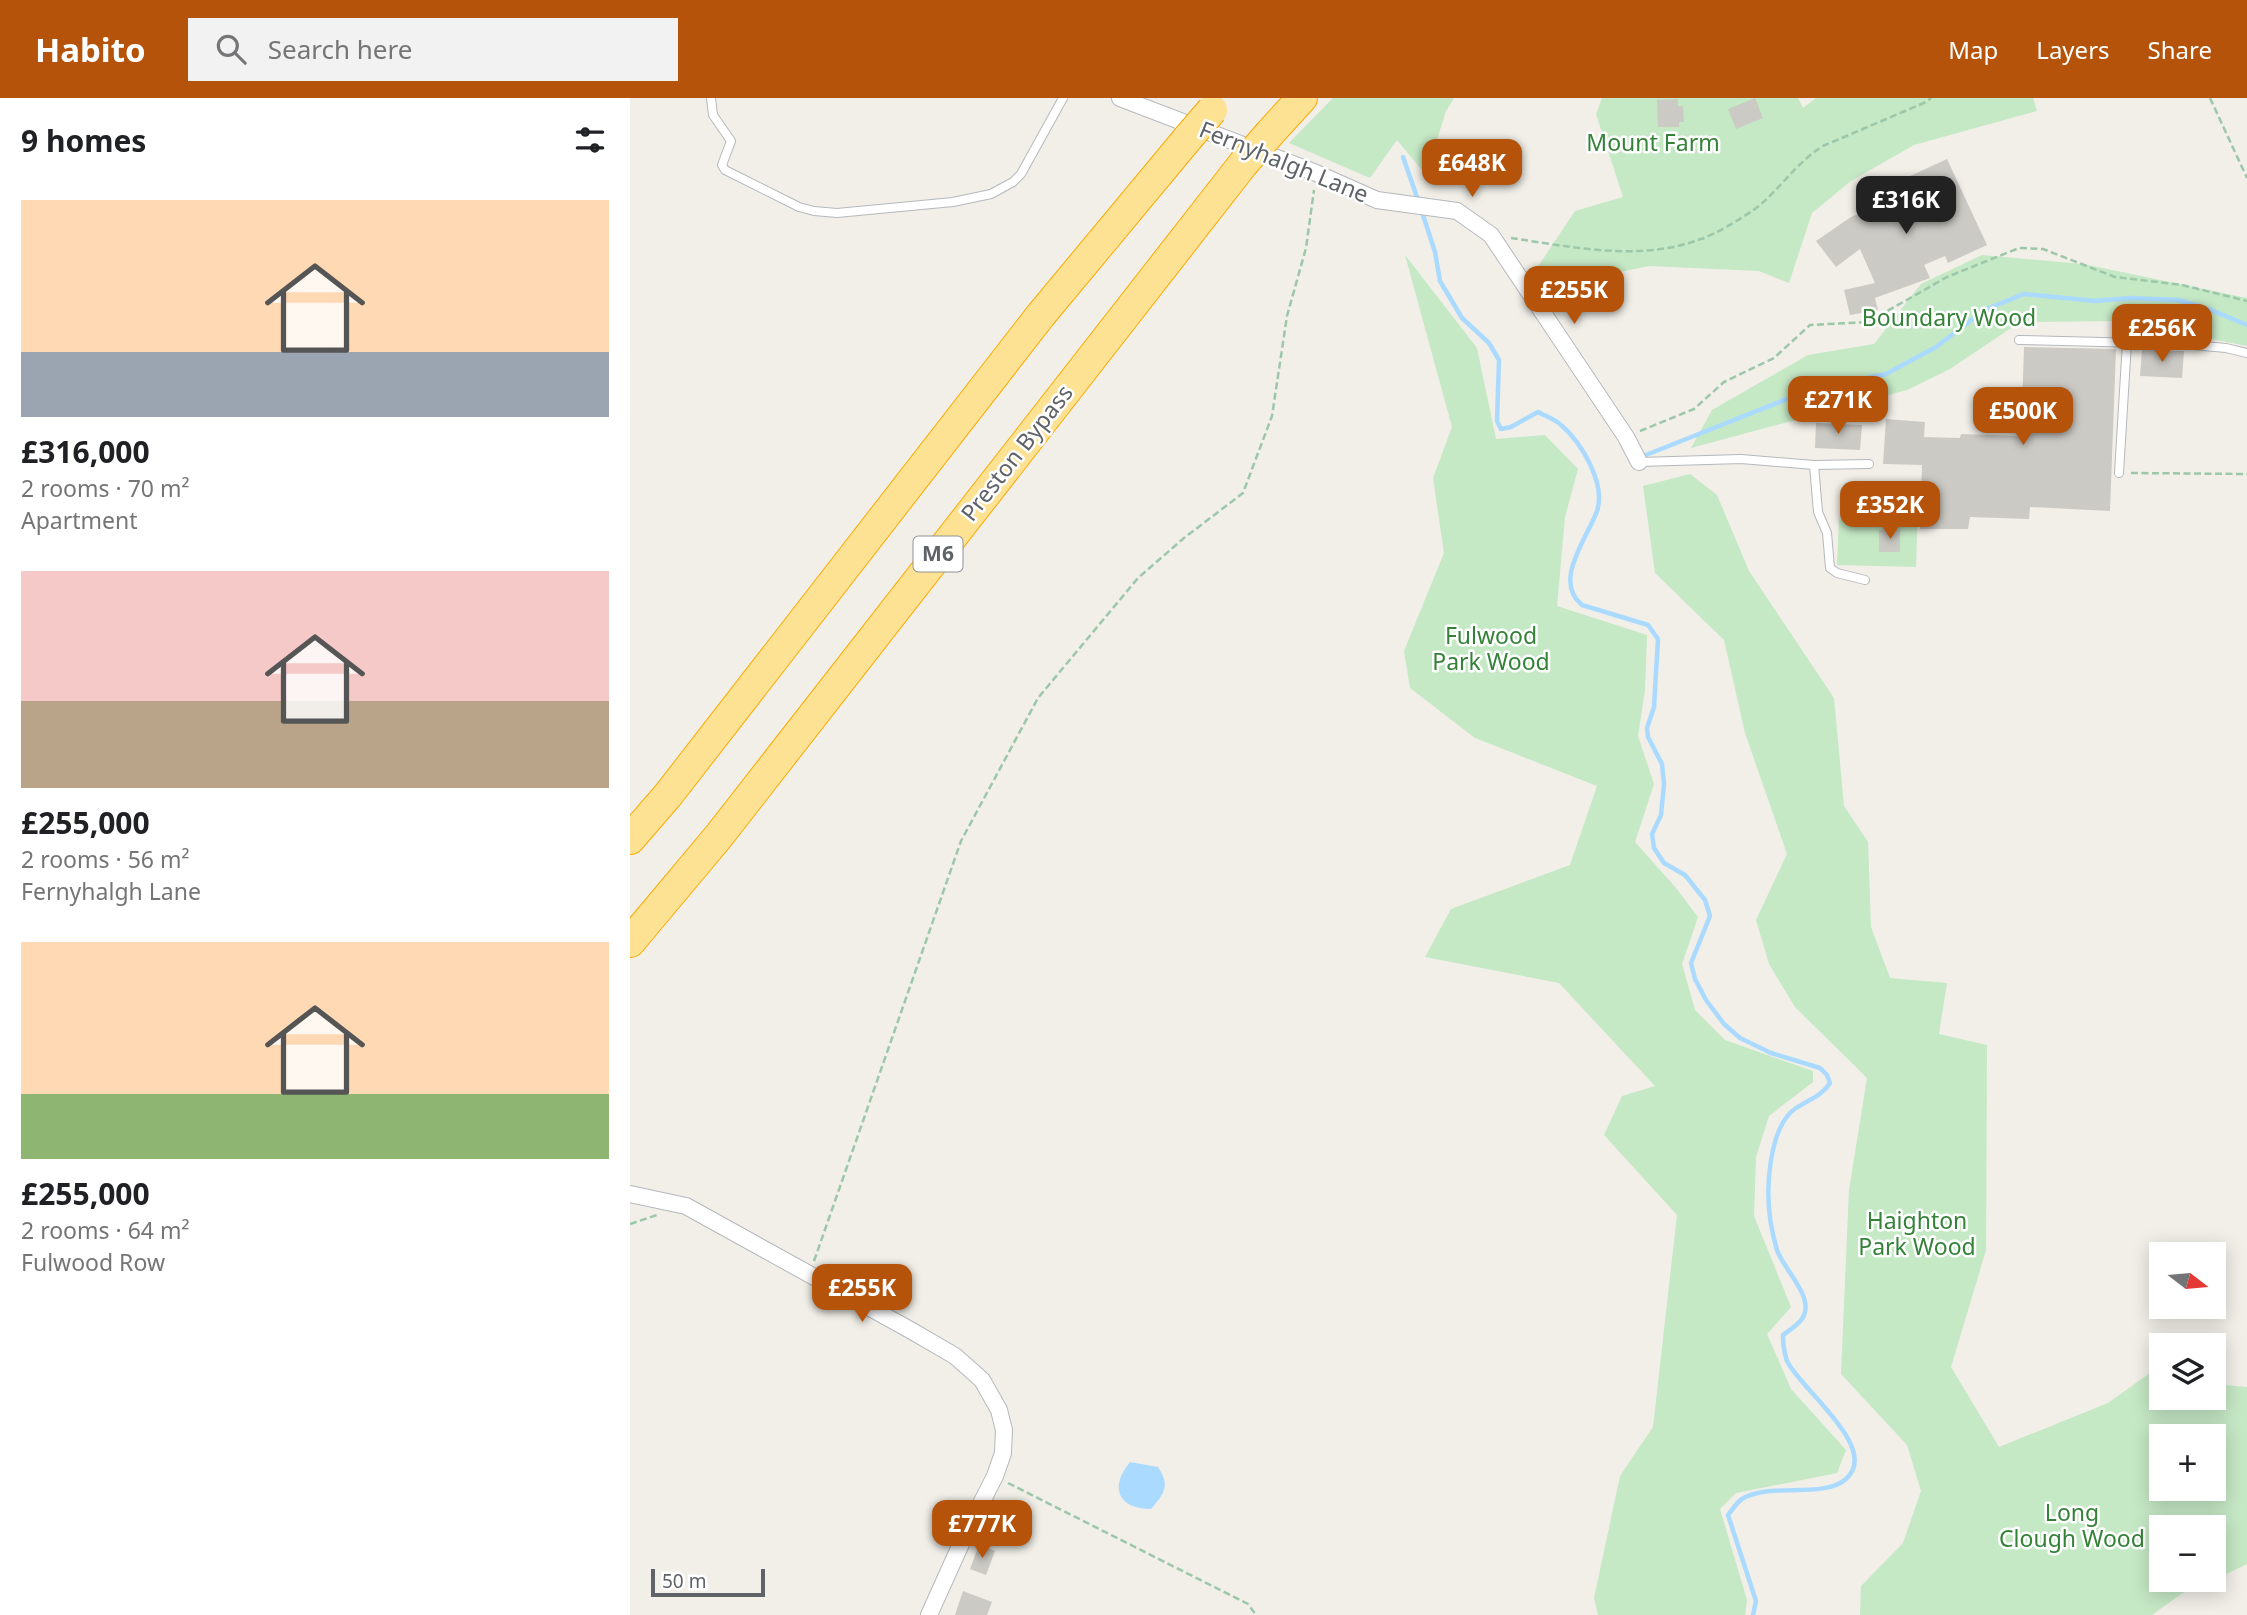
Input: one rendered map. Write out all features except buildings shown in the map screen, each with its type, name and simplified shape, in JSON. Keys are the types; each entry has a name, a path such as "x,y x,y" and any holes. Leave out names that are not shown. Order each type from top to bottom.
{"highway":[{"name":"Preston Bypass","path":"630,942 718,837 1243,164 1302,98"},
{"path":"630,839 668,794 1040,316 1218,104"}],"street":[{"name":"Fernyhalgh Lane","path":"1120,98 1316,173 1377,200 1457,211 1491,235"},
{"path":"1491,235 1626,437 1639,462"},
{"path":"630,1194 686,1206 955,1356 982,1380 999,1410 1004,1430 1003,1453 996,1476 965,1535 929,1615"}],"lane":[{"path":"711,98 713,115 731,141 722,165 724,170 799,207 837,213 953,202 991,194 1004,188 1021,174 1063,98"},
{"path":"2019,340 2127,342 2226,348 2247,353"},
{"path":"2119,472 2127,342"},
{"path":"1639,462 1741,459 1814,465 1869,464"},
{"path":"1814,465 1818,512 1827,533 1830,568 1837,573 1865,580"}],"path":[{"path":"1491,235 1595,250 1664,249 1702,239 1755,209 1808,155 1931,98"},
{"path":"2210,98 2247,178"},
{"path":"810,1273 961,841 1038,698 1138,578 1243,492 1272,416 1287,316 1306,248 1316,173"},
{"path":"1626,437 1693,408 1724,382 1774,358 1811,325 1868,322 1947,277 2019,248 2043,249 2115,277 2182,285 2247,301"},
{"path":"2119,472 2247,474"},
{"path":"996,1476 1248,1604 1256,1615"}],"green space":[{"path":"1333,98 1454,98 1446,111 1426,175 1397,140 1370,178 1289,143"},
{"name":"Mount Farm","path":"1602,98 1798,98 1803,108 1816,98 2033,98 2037,111 1914,145 1851,181 1812,213 1789,283 1759,271 1649,266 1581,280 1537,268 1575,211 1623,197 1596,114"},
{"name":"Fulwood Park Wood","path":"1405,255 1477,348 1496,439 1545,435 1578,469 1565,517 1557,606 1647,635 1645,690 1638,736 1654,784 1635,842 1698,917 1682,964 1695,1010 1725,1040 1813,1071 1813,1082 1769,1116 1756,1157 1754,1216 1791,1307 1767,1334 1791,1389 1846,1450 1837,1473 1736,1493 1720,1509 1747,1600 1745,1615 1598,1615 1594,1598 1620,1476 1653,1427 1677,1215 1604,1135 1622,1096 1655,1086 1559,983 1425,957 1451,909 1570,865 1597,786 1475,738 1410,688 1404,651 1444,553 1433,478 1452,427"},
{"name":"Boundary Wood","path":"1982,255 2083,264 2247,298 2247,346 2120,321 2020,322 1950,369 1907,390 1691,448 1712,410 1808,355 1874,344 1921,284"},
{"name":"Haighton Park Wood","path":"1690,474 1717,495 1749,571 1834,698 1844,806 1868,842 1871,927 1890,978 1947,983 1939,1034 1987,1045 1986,1250 1951,1367 1999,1447 2108,1403 2149,1374 2149,1410 2226,1410 2226,1385 2247,1387 2247,1564 2226,1574 2226,1515 2149,1515 2149,1592 2184,1592 2152,1615 1860,1615 1861,1586 1903,1543 1921,1491 1907,1445 1841,1374 1849,1190 1867,1078 1795,1007 1769,964 1756,920 1787,854 1745,733 1724,640 1655,573 1643,486"},
{"path":"1870,493 1904,494 1903,504 1918,504 1916,567 1837,565 1839,519 1869,520"}],"water":[{"path":"1130,1462 1158,1467 1162,1473 1164,1489 1151,1509 1131,1505 1120,1495 1120,1480"}],"waterway":[{"path":"1403,157 1418,200"},
{"path":"1421,209 1435,252 1440,281 1462,318 1489,343 1499,360 1497,421 1501,429 1511,427 1538,412 1556,421 1577,442 1595,477 1599,500 1597,511 1571,572 1570,584 1574,595 1582,605 1648,625 1658,639 1654,707 1647,728 1648,737 1662,764 1664,784 1661,815 1652,834 1654,848 1664,863 1685,875 1705,900 1710,916 1691,963 1695,979 1706,1000 1724,1024 1740,1038 1771,1053 1820,1068 1830,1083 1819,1095 1791,1112 1782,1124 1771,1160 1769,1205 1777,1250 1800,1289 1805,1305 1802,1319 1783,1335 1787,1361 1846,1435 1853,1451 1854,1466 1846,1479 1836,1485 1810,1490 1753,1494 1740,1500 1728,1515 1756,1601 1753,1615"},
{"path":"1646,455 1812,389 1886,374 1936,347 1984,310 2024,294 2095,301 2130,298 2179,300 2247,325"}],"park label":[{"name":"Long Clough Wood","path":"2072,1526"}]}
